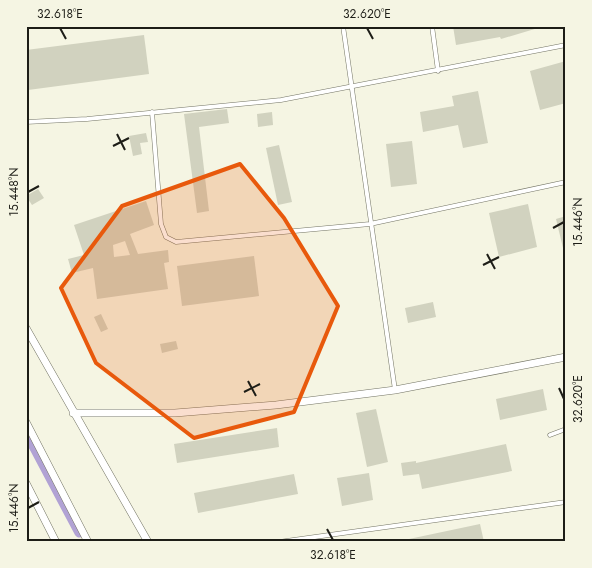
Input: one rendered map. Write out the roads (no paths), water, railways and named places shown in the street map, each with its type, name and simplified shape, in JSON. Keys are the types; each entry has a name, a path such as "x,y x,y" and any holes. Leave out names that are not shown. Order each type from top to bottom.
{"street":[{"path":"26,328 148,542"},
{"path":"74,413 174,413 276,404 394,390 566,357"},
{"path":"26,422 88,542"},
{"path":"26,483 56,542"}],"lane":[{"path":"343,26 394,390"},
{"path":"432,26 438,71"},
{"path":"26,122 281,100 566,45"},
{"path":"152,112 161,224 166,237 176,242 370,224 566,182"},
{"path":"550,435 566,429"},
{"path":"279,542 566,502"}],"waterway":[{"path":"26,433 79,533"}]}
